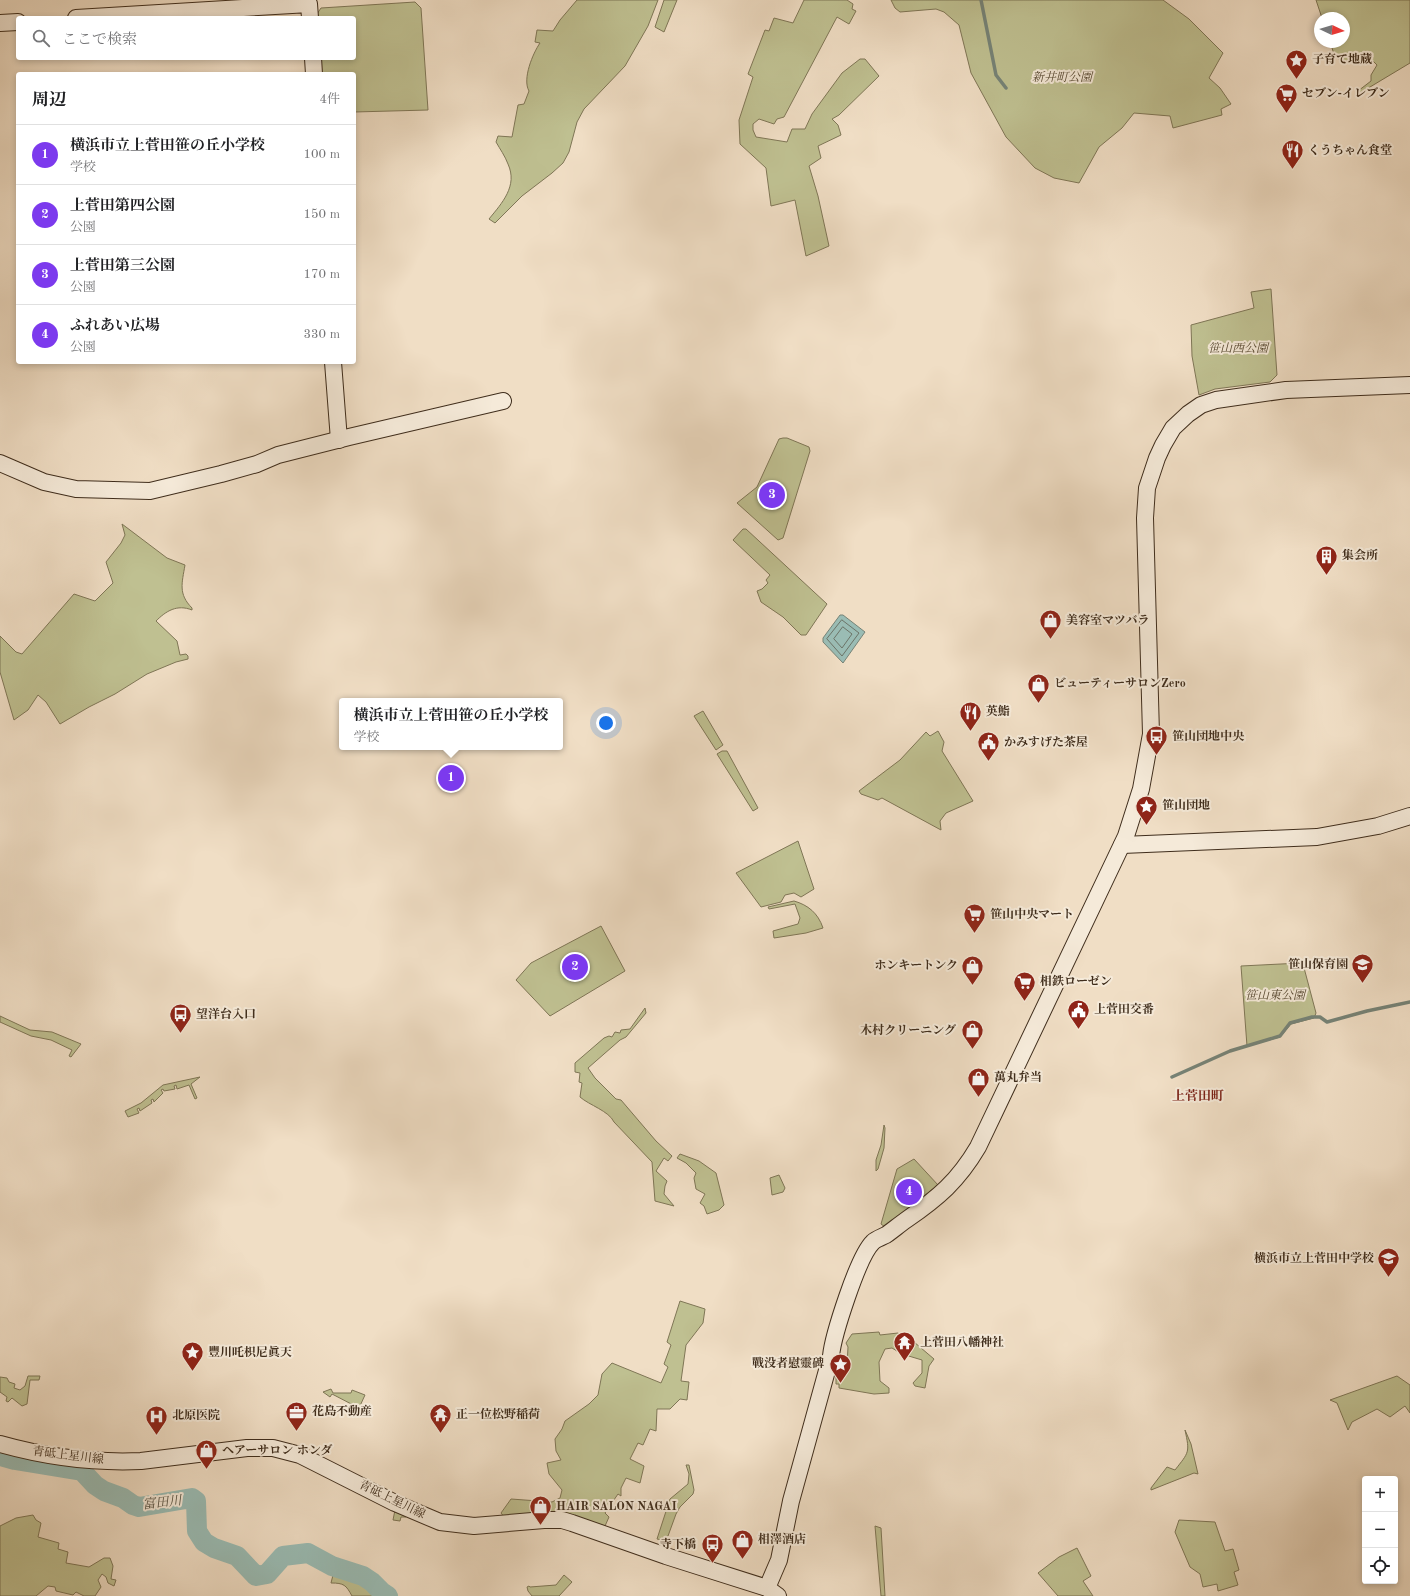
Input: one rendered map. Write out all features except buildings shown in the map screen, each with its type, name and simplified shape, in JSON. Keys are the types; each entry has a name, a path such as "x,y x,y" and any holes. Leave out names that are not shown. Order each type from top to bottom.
{"street":[{"path":"109,16 309,4 310,16"},
{"path":"0,23 16,22"},
{"path":"313,60 314,72"},
{"path":"333,364 339,440"},
{"path":"772,1592 791,1501 831,1356 840,1342 870,1263 887,1234 935,1200 949,1187 978,1147 1122,845 1141,789 1151,734 1145,534 1147,488 1156,458 1173,428 1188,414 1202,405 1216,400 1286,390 1410,385"},
{"path":"0,463 44,482 76,490 150,492 257,464 278,455 503,401"},
{"path":"1122,845 1317,838 1378,826 1410,816"},
{"name":"青砥上星川線","path":"0,1444 40,1454 86,1460 126,1462 247,1448 272,1448 300,1455 395,1502 440,1522 474,1526 536,1520 562,1520 772,1592"}],"green space":[{"path":"577,0 658,0 648,26 625,66 584,109 577,122 569,152 563,163 522,196 495,223 489,219 507,194 511,180 511,172 508,164 496,142 498,136 512,137 518,105 524,104 529,91 527,80 529,66 540,43 535,42 537,30 553,31"},
{"path":"664,0 677,0 664,32 655,27"},
{"path":"804,0 847,0 853,4 852,9 856,11 849,24 837,17 784,117 777,119 774,124 759,119 753,124 753,130 756,137 787,142 792,129 805,129 812,114 842,73 860,59 865,59 879,76 839,115 832,119 838,125 841,135 818,146 821,158 809,166 818,196 829,246 806,256 795,200 771,206 766,168 740,144 739,120 753,77 748,74 765,30 769,31 774,18 793,23"},
{"name":"新井町公園","path":"891,0 1163,0 1189,19 1223,53 1209,78 1220,88 1231,104 1221,109 1222,115 1173,128 1170,116 1134,113 1122,128 1099,147 1079,183 1054,178 1035,168 1006,137 971,73 959,25 944,12 936,9 900,12 895,8"},
{"path":"1316,0 1410,0 1410,63 1360,93 1358,91 1371,81 1371,75 1377,65 1372,60 1360,59 1356,55 1344,62 1335,57 1332,48 1350,48 1350,12 1320,12"},
{"path":"415,2 421,8 428,110 356,112 356,72 320,72 319,60 356,60 356,16 317,16 321,8"},
{"name":"笹山西公園","path":"1271,289 1277,375 1270,382 1215,389 1199,395 1192,356 1191,325 1254,308 1251,292"},
{"path":"787,438 809,447 810,451 783,538 778,540 737,503 757,487 779,439"},
{"path":"122,524 167,558 185,565 182,588 185,598 192,610 187,608 177,608 164,614 156,621 177,641 180,655 186,654 188,659 176,662 147,674 115,694 60,724 46,702 38,695 28,710 14,720 0,672 0,636 16,652 22,654 74,594 95,601 113,583 106,562 121,543 125,535"},
{"path":"743,529 746,529 827,604 806,635 801,635 783,617 761,602 757,591 762,589 768,583 766,580 770,575 733,540"},
{"path":"703,711 723,745 716,750 694,716"},
{"path":"938,731 944,742 942,751 973,801 946,813 940,821 941,830 882,798 878,800 861,794 859,791 900,760 926,732 930,736"},
{"path":"722,751 727,751 758,808 753,811 717,754"},
{"path":"798,841 814,889 801,897 794,893 785,895 781,902 761,907 736,873"},
{"path":"794,901 812,910 823,928 806,933 774,938 773,931 798,924 800,918 795,904 769,909 768,907"},
{"path":"601,926 625,971 550,1016 516,980 531,963"},
{"name":"笹山東公園","path":"1303,964 1316,1013 1314,1018 1291,1024 1280,1037 1247,1046 1241,966"},
{"path":"645,1008 646,1013 626,1037 620,1040 588,1068 595,1078 616,1099 621,1100 656,1141 672,1156 668,1161 664,1158 656,1171 667,1181 664,1194 674,1206 655,1201 652,1162 608,1115 580,1097 582,1083 579,1082 580,1073 575,1072 575,1063 604,1038 609,1036 612,1037 615,1032 620,1033 621,1030 630,1029"},
{"path":"0,1016 30,1030 52,1032 81,1044 71,1057 69,1056 72,1050 51,1040 31,1036 0,1022"},
{"path":"200,1077 191,1084 197,1098 195,1099 189,1085 177,1089 176,1085 174,1086 175,1089 164,1091 163,1089 161,1090 163,1093 154,1102 153,1099 151,1100 152,1103 140,1111 139,1108 137,1109 139,1113 128,1117 125,1111 141,1103 163,1085"},
{"path":"884,1125 884,1148 878,1169 876,1171 876,1160 881,1145"},
{"path":"680,1154 699,1161 716,1173 724,1205 719,1210 707,1214 704,1206 700,1203 705,1194 696,1189 694,1178 696,1173 686,1163 677,1158"},
{"path":"914,1159 938,1185 885,1227 881,1224 897,1169"},
{"path":"779,1175 785,1188 783,1192 772,1195 770,1178"},
{"path":"680,1301 705,1309 703,1323 686,1345 681,1381 689,1382 687,1400 680,1399 670,1409 657,1409 656,1431 650,1429 643,1445 638,1443 630,1459 644,1466 640,1483 626,1478 621,1488 621,1496 618,1494 605,1513 609,1517 605,1526 562,1517 505,1518 501,1513 511,1499 552,1502 560,1498 562,1490 549,1474 547,1463 561,1460 556,1451 555,1439 562,1429 565,1421 589,1404 598,1395 602,1374 612,1363 661,1383 668,1367 664,1364 671,1345 667,1342"},
{"path":"879,1332 880,1335 898,1333 911,1344 914,1342 934,1359 929,1366 925,1388 915,1386 913,1383 922,1373 922,1360 902,1354 892,1348 885,1349 879,1362 880,1381 889,1388 889,1393 874,1394 839,1388 839,1384 836,1384 836,1367 839,1365 847,1366 848,1347 846,1343 852,1334"},
{"path":"28,1376 40,1376 39,1380 30,1380 27,1404 22,1406 12,1398 8,1402 6,1401 7,1397 0,1392 0,1377 7,1378 9,1382 15,1384 14,1388 20,1390 25,1386"},
{"path":"1397,1376 1410,1385 1410,1413 1405,1406 1390,1417 1377,1409 1352,1422 1348,1430 1337,1403 1330,1400"},
{"path":"331,1389 333,1393 351,1393 352,1390 365,1395 359,1408 332,1394 330,1397 323,1392"},
{"path":"1185,1430 1191,1444 1198,1474 1194,1473 1151,1490 1167,1467 1175,1470 1186,1455 1188,1443"},
{"path":"686,1465 689,1465 694,1490 693,1494 680,1507 668,1536 662,1540 657,1539 670,1499 688,1484 689,1474"},
{"path":"395,1510 407,1514 406,1517 401,1517 400,1521 393,1520"},
{"path":"33,1515 36,1520 41,1523 38,1537 59,1543 58,1549 68,1552 66,1563 89,1567 104,1558 110,1558 113,1566 111,1579 116,1580 114,1586 108,1583 106,1577 102,1574 98,1580 101,1587 95,1596 84,1596 76,1592 73,1595 56,1591 55,1587 48,1586 36,1596 0,1596 0,1526 16,1518"},
{"path":"1179,1520 1215,1522 1225,1551 1233,1549 1239,1570 1234,1572 1238,1585 1218,1591 1217,1584 1203,1587 1200,1574 1190,1567 1175,1532"},
{"path":"875,1526 881,1528 885,1596 881,1596"},
{"path":"1077,1548 1091,1576 1083,1581 1093,1596 1058,1596 1038,1573 1059,1557"},
{"path":"334,1571 367,1581 383,1596 352,1596 344,1585 339,1583 331,1583"},
{"path":"564,1575 572,1582 559,1596 532,1596 528,1591 527,1587 529,1586 556,1585"}],"water":[{"path":"840,615 843,615 865,632 843,663 823,642 823,638"}],"waterway":[{"path":"981,0 996,75 1006,88"},
{"path":"1172,1077 1230,1051 1280,1036 1290,1023 1312,1017 1320,1017 1327,1022 1367,1011 1410,1002"},
{"name":"富田川","path":"0,1456 15,1460 82,1471 95,1485 104,1491 123,1498 139,1507 192,1498 196,1501 197,1531 204,1542 214,1548 237,1556 256,1576 267,1574 283,1556 308,1553 332,1566 363,1576 388,1596"}],"place":[{"name":"子育て地蔵","path":"1297,80"},
{"name":"セブン-イレブン","path":"1286,114"},
{"name":"くうちゃん食堂","path":"1292,170"},
{"name":"上菅田第三公園","path":"772,495"},
{"name":"集会所","path":"1327,576"},
{"name":"美容室マツバラ","path":"1050,640"},
{"name":"ビューティーサロンZero","path":"1038,704"},
{"name":"英鮨","path":"971,732"},
{"name":"笹山団地中央","path":"1156,756"},
{"name":"かみすげた茶屋","path":"988,762"},
{"name":"横浜市立上菅田笹の丘小学校","path":"451,778"},
{"name":"笹山団地","path":"1147,826"},
{"name":"笹山中央マート","path":"975,934"},
{"name":"上菅田第四公園","path":"575,967"},
{"name":"笹山保育園","path":"1363,984"},
{"name":"ホンキートンク","path":"973,986"},
{"name":"相鉄ローゼン","path":"1024,1002"},
{"name":"上菅田交番","path":"1078,1030"},
{"name":"望洋台入口","path":"181,1034"},
{"name":"木村クリーニング","path":"972,1050"},
{"name":"萬丸弁当","path":"979,1098"},
{"name":"ふれあい広場","path":"909,1192"},
{"name":"横浜市立上菅田中学校","path":"1389,1278"},
{"name":"上菅田八幡神社","path":"905,1362"},
{"name":"豐川吒枳尼眞天","path":"192,1372"},
{"name":"戰没者慰靈碑","path":"840,1384"},
{"name":"花島不動産","path":"296,1432"},
{"name":"正一位松野稲荷","path":"441,1434"},
{"name":"北原医院","path":"157,1436"},
{"name":"ヘアーサロン ホンダ","path":"207,1470"},
{"name":"HAIR SALON NAGAI","path":"541,1526"},
{"name":"相澤酒店","path":"743,1560"},
{"name":"寺下橋","path":"712,1564"}],"district":[{"name":"上菅田町","path":"1198,1096"}]}
